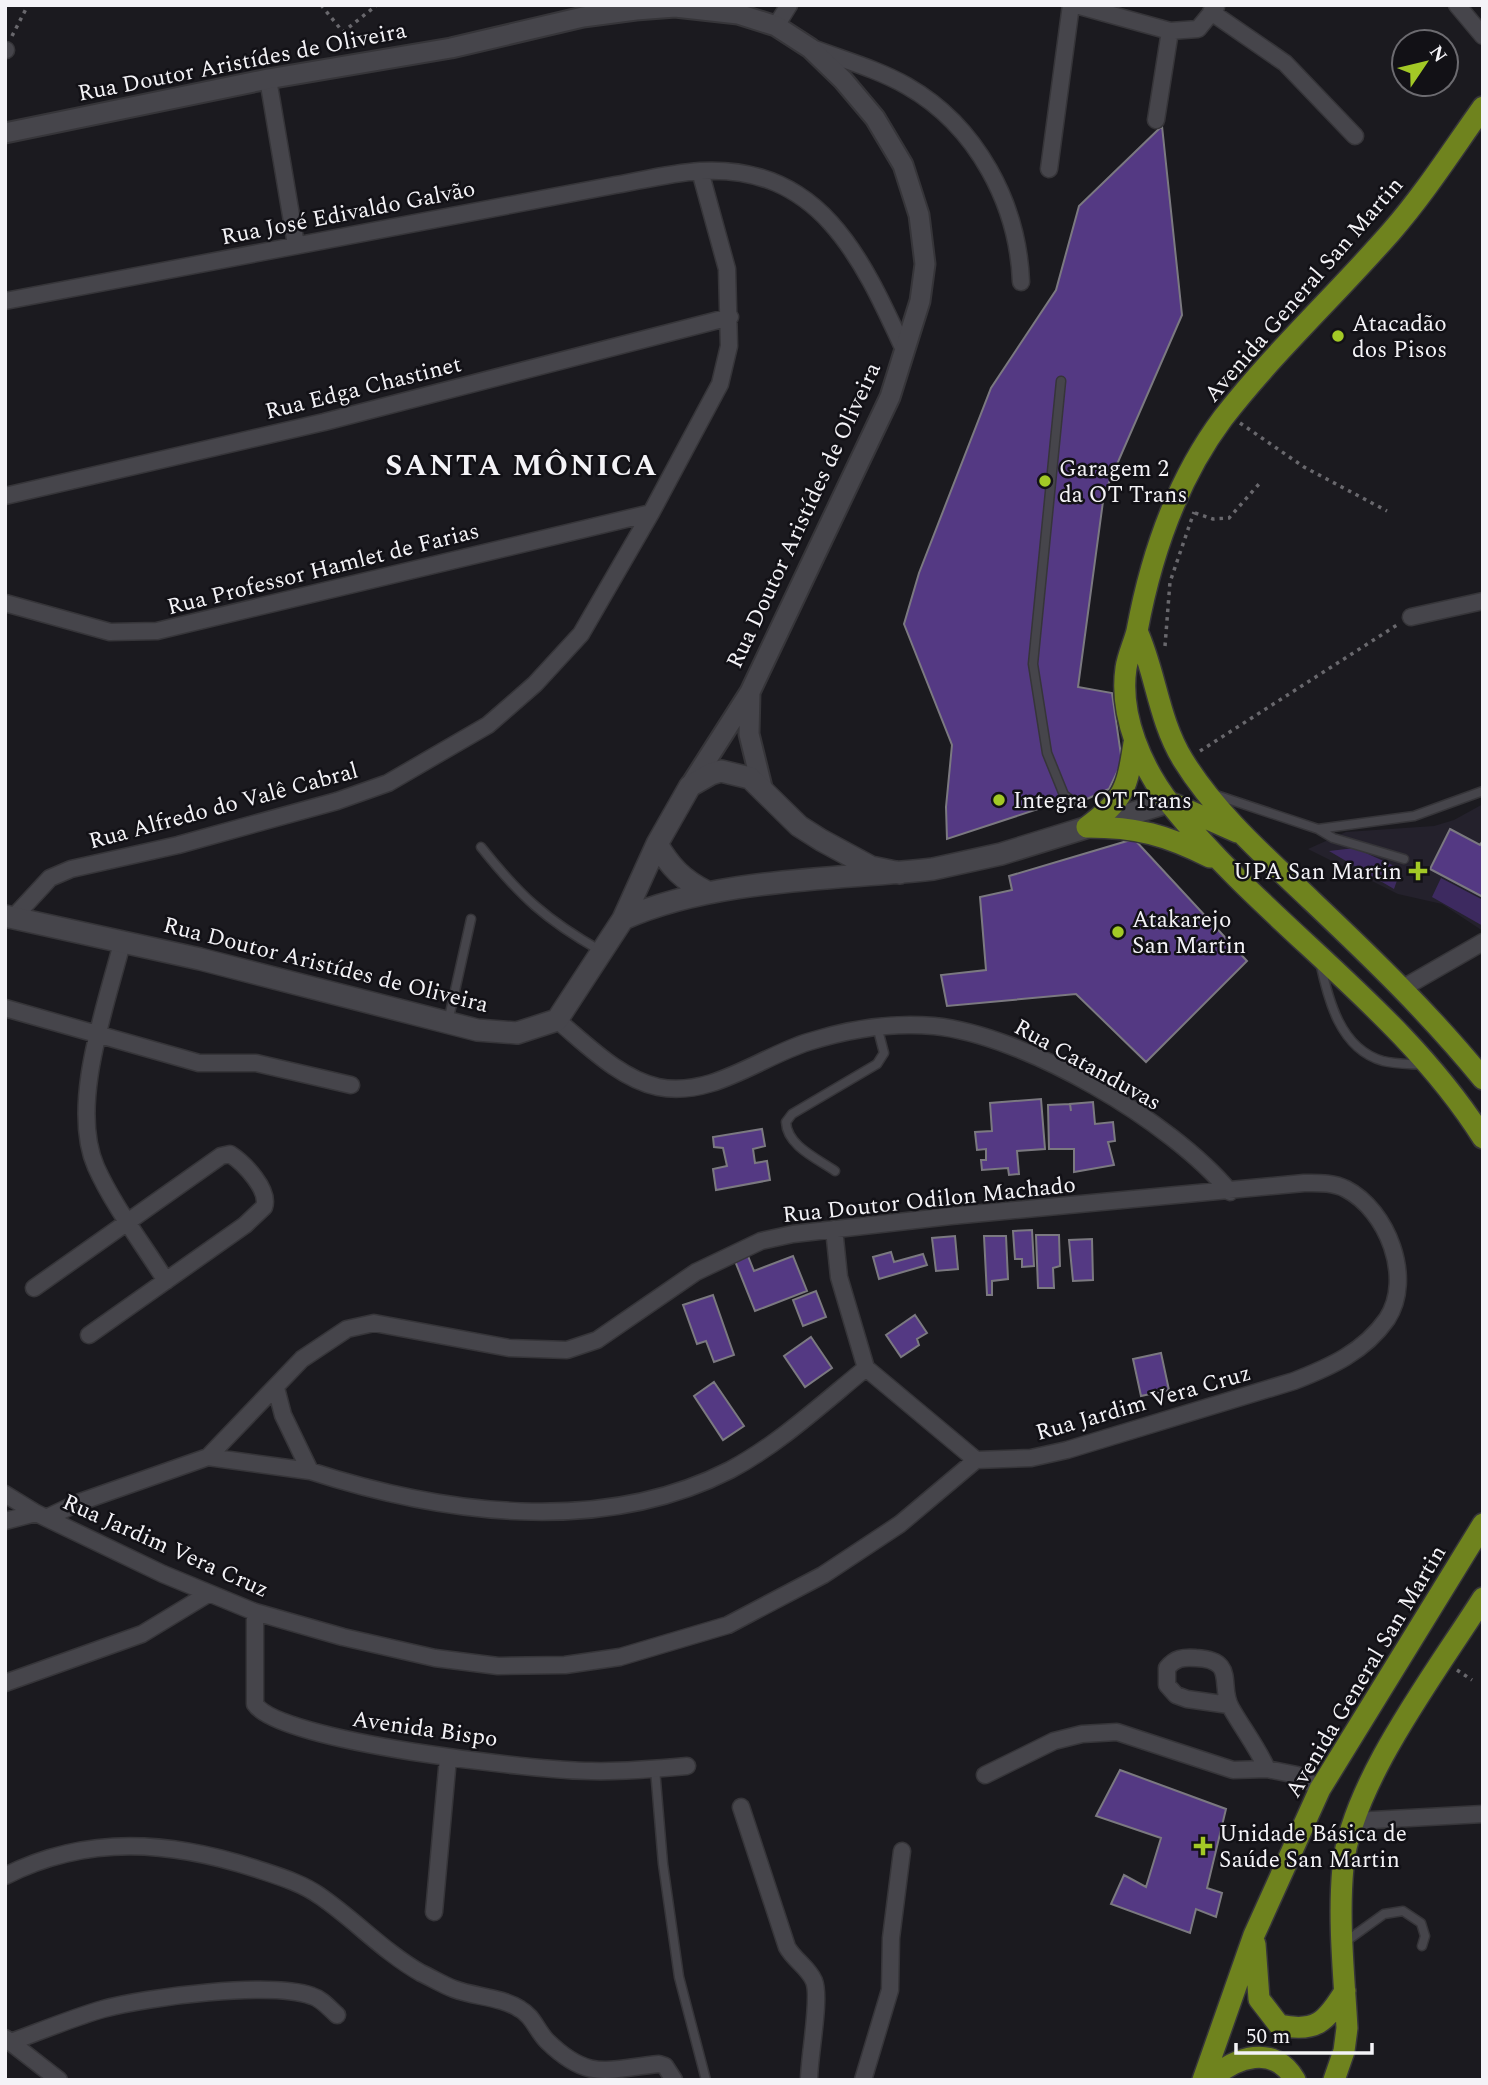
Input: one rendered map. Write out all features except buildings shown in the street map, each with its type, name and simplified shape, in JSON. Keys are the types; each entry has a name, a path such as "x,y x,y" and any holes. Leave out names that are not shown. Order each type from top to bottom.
{"main road":[{"name":"Avenida General San Martin","path":"1483,107 1393,230 1228,413 1175,501 1155,551 1126,668 1127,704 1134,743 1169,802 1222,863 1431,1066 1483,1138"},
{"path":"1137,631 1151,662 1156,694 1167,732 1204,790 1242,835 1403,988 1483,1079"},
{"path":"1087,827 1113,808 1123,791 1134,743"},
{"path":"690,786 721,771 738,773 762,786 777,806 821,840 872,867 900,873"},
{"name":"Rua Doutor Aristídes de Oliveira","path":"9,917 201,959 477,1030 517,1033 540,1028 557,1020 623,919 657,844 690,786"},
{"path":"623,919 651,906 707,892 900,873 968,863 1169,802 1242,835"},
{"path":"1087,827 1147,831 1178,841 1222,863"},
{"path":"657,844 668,863 684,880 707,892"},
{"name":"Avenida General San Martin","path":"1203,2080 1254,1935 1320,1789 1483,1524"},
{"path":"1335,2079 1344,2051 1343,1865 1354,1821 1372,1775 1483,1598"},
{"path":"1254,1935 1259,1999 1279,2025 1301,2030 1316,2025 1329,2017 1345,1991"},
{"path":"1210,2080 1236,2061 1255,2056 1273,2059 1295,2080"}],"street":[{"path":"776,26 789,5"},
{"path":"1049,169 1071,5"},
{"path":"1076,5 1181,31 1203,26 1214,9 1286,63 1355,136"},
{"path":"1457,5 1483,36"},
{"name":"Rua Doutor Aristídes de Oliveira","path":"5,133 268,79 451,48 582,11 675,7 738,14 776,26 810,48 843,80 875,118 903,166 919,215 925,264 920,301 890,397 750,692 690,786"},
{"path":"1156,120 1181,31"},
{"path":"810,48 871,69 907,86 948,119 991,171 1005,201 1020,249 1021,282"},
{"path":"268,79 296,245"},
{"name":"Rua José Edivaldo Galvão","path":"5,301 699,171 744,172 784,185 823,212 846,240 877,290 905,352"},
{"name":"Rua Alfredo do Valê Cabral","path":"9,917 57,874 337,801 388,783 488,725 535,684 581,634 651,513 720,384 729,346 727,269 699,171"},
{"name":"Rua Edga Chastinet","path":"5,496 324,422 730,317"},
{"name":"Rua Professor Hamlet de Farias","path":"5,603 110,632 157,631 651,513"},
{"path":"1411,617 1483,601"},
{"name":"Rua Doutor Aristídes de Oliveira","path":"750,692 749,734 762,786"},
{"path":"1403,988 1483,942"},
{"path":"122,943 87,1086 86,1128 95,1166 166,1281"},
{"path":"5,1007 199,1063 266,1064 351,1084"},
{"name":"Rua Catanduvas","path":"557,1020 628,1075 659,1087 681,1088 718,1081 788,1049 849,1030 933,1026 961,1030 996,1040 1114,1098 1197,1158 1230,1192"},
{"path":"34,1288 225,1154 238,1159 264,1192 267,1203 257,1214 89,1335"},
{"name":"Rua Doutor Odilon Machado","path":"5,1521 42,1515 208,1457 302,1359 323,1342 347,1329 374,1323 509,1348 567,1350 597,1340 726,1255 761,1241 834,1229 1304,1183 1345,1188 1363,1201 1378,1219 1398,1270"},
{"path":"834,1229 839,1277 866,1368 976,1460"},
{"name":"Rua Jardim Vera Cruz","path":"5,1494 42,1515 208,1594 255,1612 343,1637 435,1658 498,1666 565,1665 620,1657 728,1625 824,1575 900,1524 976,1460 1031,1458 1066,1450 1294,1381 1329,1367 1353,1353 1388,1317 1397,1295 1398,1270"},
{"path":"208,1457 310,1471 370,1488 477,1507 541,1512 603,1509 667,1495 730,1469 776,1440 866,1368"},
{"path":"276,1388 283,1415 310,1471"},
{"path":"5,1683 142,1634 208,1594"},
{"name":"Avenida Bispo","path":"255,1612 253,1691 259,1710 336,1738 448,1758 591,1771 687,1766"},
{"path":"1228,1705 1254,1742 1267,1769"},
{"path":"985,1774 1054,1741 1101,1731 1133,1736 1233,1770 1267,1769 1297,1775 1320,1789"},
{"path":"434,1912 448,1758"},
{"path":"741,1807 787,1947 795,1961 808,1971 817,1992 809,2048 809,2080"},
{"path":"1354,1821 1483,1814"},
{"path":"5,1877 51,1855 118,1847 163,1847 220,1857 293,1882 319,1895 392,1954 455,1990 520,2008 544,2039 579,2066 612,2072 659,2064 665,2066 674,2080"},
{"path":"863,2080 890,1990 891,1938 902,1852"},
{"path":"8,2040 103,2009 171,1996 286,1991 313,1996 337,2015"},
{"path":"8,2040 59,2080"}],"lane":[{"path":"1061,381 1033,664 1047,753 1064,795 1076,804"},
{"path":"1204,790 1318,828 1333,838 1404,859"},
{"path":"1318,828 1414,816 1483,791"},
{"path":"481,847 528,903 556,925 602,951"},
{"path":"448,1023 471,919"},
{"path":"1319,956 1334,1016 1367,1053 1387,1062 1431,1066"},
{"path":"835,1171 793,1141 786,1132 786,1122 792,1114 877,1064 884,1053 877,1027"},
{"path":"655,1769 663,1864 679,1977 706,2080"},
{"path":"1343,1944 1384,1914 1403,1911 1421,1923 1425,1936 1422,1946"}],"path":[{"path":"5,50 28,5"},
{"path":"321,5 343,32 377,5"},
{"path":"1228,413 1304,467 1387,510"},
{"path":"1175,501 1213,519 1229,518 1259,484"},
{"path":"1165,650 1164,624 1170,582 1194,512"},
{"path":"1184,761 1361,645 1411,617"}],"shaded area":[{"name":"UPA San Martin","path":"1483,804 1483,931 1442,904 1398,894 1308,849 1346,832 1434,826 1454,820"},
{"path":"1355,848 1401,869 1394,889 1329,851"},
{"path":"1441,878 1483,900 1483,926 1432,897"}],"place":[{"name":"Atacadão dos Pisos","path":"1338,336"},
{"name":"Garagem 2 da OT Trans","path":"1045,481"},
{"name":"Integra OT Trans","path":"999,800"},
{"name":"UPA San Martin","path":"1418,871"},
{"name":"Atakarejo San Martin","path":"1118,932"},
{"name":"Unidade Básica de Saúde San Martin","path":"1203,1846"}],"district":[{"name":"SANTA MÔNICA","path":"522,465"}]}
